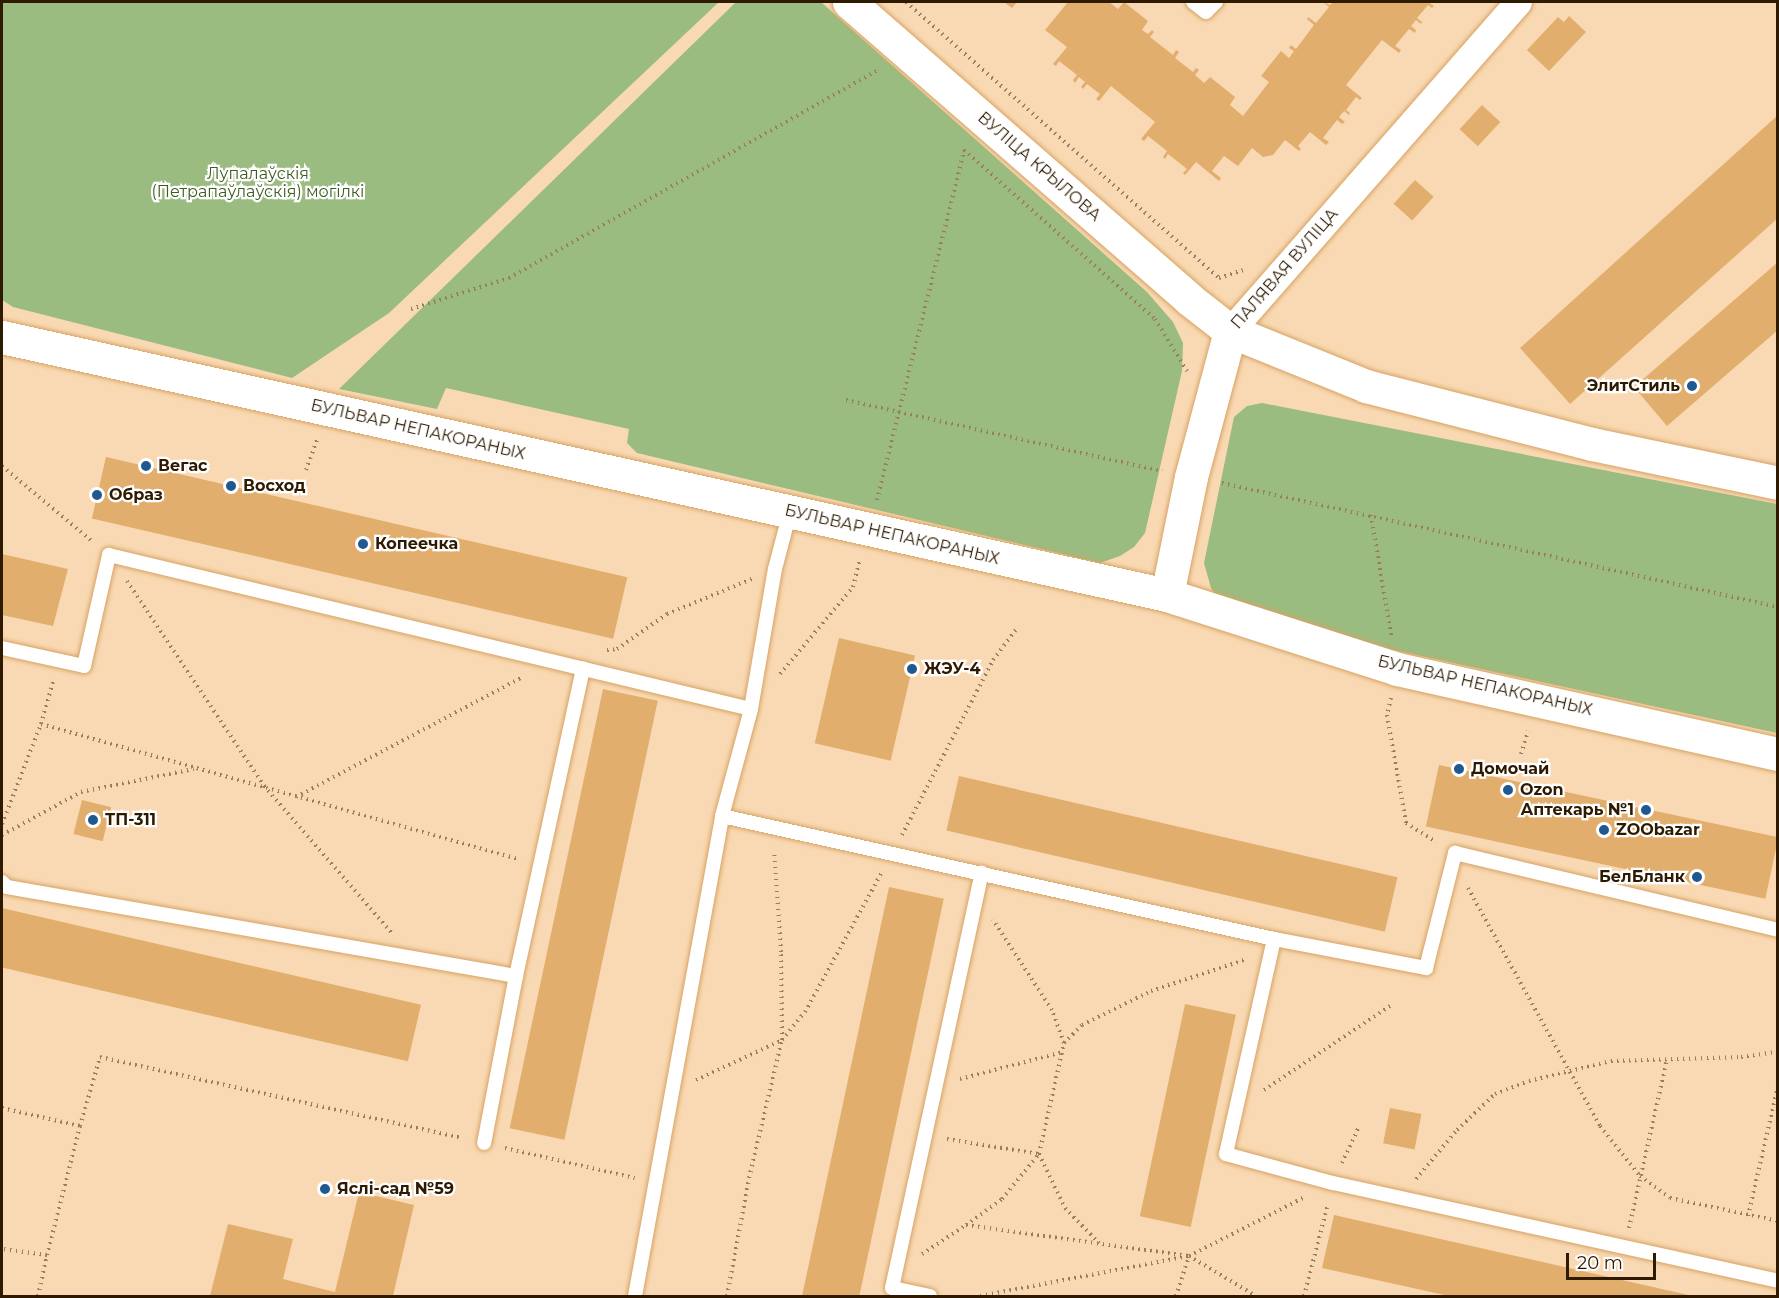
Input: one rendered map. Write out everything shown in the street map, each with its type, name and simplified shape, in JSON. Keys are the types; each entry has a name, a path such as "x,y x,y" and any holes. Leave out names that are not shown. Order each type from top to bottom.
{"main road":[{"name":"ВУЛІЦА КРЫЛОВА","path":"849,2 1190,299 1230,331 1366,386 1592,444 1778,483"},
{"name":"ПАЛЯВАЯ ВУЛІЦА","path":"1167,595 1191,477 1230,331"},
{"name":"БУЛЬВАР НЕПАКОРАНЫХ","path":"2,337 1167,595 1397,669 1778,754"}],"street":[{"name":"ПАЛЯВАЯ ВУЛІЦА","path":"1230,331 1518,2"}],"lane":[{"path":"1193,2 1206,12 1216,2"},
{"path":"634,1296 722,816 751,709 775,569 790,512"},
{"path":"2,648 84,666 109,555 751,709"},
{"path":"484,1143 516,976 583,668"},
{"path":"722,816 982,873 1273,945 1425,968 1455,853 1778,930"},
{"path":"930,1296 892,1288 982,873"},
{"path":"2,882 7,886 411,955 516,976"},
{"path":"1273,945 1226,1154 1333,1183 1778,1281"}],"path":[{"path":"906,2 1219,278 1247,268"},
{"path":"411,309 509,278 877,71"},
{"path":"751,709 853,587 964,150 1155,319 1190,374"},
{"path":"846,400 1778,607"},
{"path":"306,470 319,435"},
{"path":"2,466 109,555 264,786 411,955"},
{"path":"671,1092 782,1040 806,1012 893,853 993,660 1018,627"},
{"path":"2,825 41,724 58,661"},
{"path":"41,724 540,865"},
{"path":"2,836 81,792 197,768"},
{"path":"727,1296 749,1178 782,1040 781,952 772,827"},
{"path":"1454,862 1600,1126 1640,1176 1670,1198 1778,1221"},
{"path":"977,896 1052,1010 1064,1043"},
{"path":"896,1272 1002,1199 1039,1154 1064,1043 1082,1025 1151,991 1273,945"},
{"path":"1235,1109 1393,1004"},
{"path":"936,1086 1062,1052"},
{"path":"1401,1198 1457,1130 1495,1094 1530,1081 1611,1061 1741,1057 1778,1052"},
{"path":"38,1296 46,1255 100,1057 654,1182"},
{"path":"1624,1248 1667,1059"},
{"path":"1748,1216 1778,1086"},
{"path":"2,1108 80,1126"},
{"path":"1304,1296 1333,1183 1358,1129"},
{"path":"925,1136 1039,1154"},
{"path":"1039,1154 1065,1208 1099,1244"},
{"path":"980,1296 1189,1257 1333,1183"},
{"path":"966,1225 1189,1257 1256,1296"},
{"path":"2,1249 46,1255"},
{"path":"1176,1296 1189,1257"}],"green space":[{"name":"Лупалаўскія (Петрапаўлаўскія) могілкі","path":"2,2 719,2 389,313 292,378 13,307 2,300"},
{"path":"736,2 821,2 1147,292 1173,322 1183,343 1182,371 1145,533 1134,547 1120,556 1100,563 637,453 627,443 629,429 446,388 437,409 339,389"},
{"path":"1262,403 1777,504 1777,733 1241,617 1224,608 1211,588 1204,563 1234,417 1247,406"}],"building":[{"path":"1004,2 1017,2 1012,8"},
{"path":"1068,2 1109,2 1118,9 1124,2 1148,21 1142,30 1148,34 1152,30 1154,32 1150,37 1173,55 1176,50 1179,52 1175,58 1193,72 1196,68 1199,70 1195,75 1204,83 1210,77 1235,97 1230,105 1243,116 1269,82 1261,76 1281,51 1289,58 1294,51 1289,48 1291,45 1296,49 1314,25 1307,19 1308,17 1316,23 1329,7 1323,2 1330,5 1333,2 1428,2 1434,6 1432,8 1428,5 1417,18 1422,22 1421,24 1416,20 1411,26 1416,30 1415,33 1409,29 1395,46 1401,50 1399,53 1382,40 1346,85 1362,98 1360,100 1356,97 1346,110 1350,113 1349,115 1344,111 1339,117 1345,122 1342,124 1337,120 1323,138 1329,142 1326,145 1310,132 1298,146 1301,149 1299,151 1285,140 1273,155 1263,157 1252,148 1238,166 1224,156 1212,171 1221,178 1219,181 1196,162 1185,175 1183,173 1187,169 1168,154 1165,159 1163,157 1167,151 1148,136 1144,141 1141,139 1155,122 1111,86 1099,101 1096,99 1100,94 1087,84 1083,89 1081,87 1085,82 1079,77 1075,83 1073,80 1077,75 1059,61 1056,66 1053,64 1067,47 1045,30"},
{"path":"1569,16 1586,32 1549,71 1527,50 1558,17 1564,22"},
{"path":"1482,105 1500,122 1478,146 1459,129"},
{"path":"1778,115 1778,218 1570,404 1520,348"},
{"path":"1415,180 1434,197 1412,221 1394,204"},
{"path":"1778,262 1778,330 1667,426 1634,387"},
{"path":"106,457 627,577 613,639 92,518"},
{"path":"2,554 68,569 53,626 2,615"},
{"path":"839,638 915,656 891,761 815,743"},
{"path":"603,689 658,701 564,1140 510,1128"},
{"path":"1439,765 1778,837 1765,899 1426,827"},
{"path":"959,776 1397,877 1385,932 946,831"},
{"name":"ТП-311","path":"82,800 111,807 103,841 74,834"},
{"path":"889,887 944,899 859,1296 802,1296"},
{"path":"2,908 421,1005 408,1061 2,968"},
{"path":"1185,1004 1236,1015 1191,1227 1140,1216"},
{"path":"1390,1108 1421,1114 1415,1149 1383,1143"},
{"path":"359,1192 414,1205 393,1296 210,1296 228,1224 293,1239 283,1279 335,1292"},
{"path":"1334,1215 1693,1296 1449,1296 1322,1268"}],"place":[{"name":"ЭлитСтиль","path":"1692,386"},
{"name":"Вегас","path":"146,466"},
{"name":"Восход","path":"231,486"},
{"name":"Образ","path":"97,495"},
{"name":"Копеечка","path":"363,544"},
{"name":"ЖЭУ-4","path":"912,669"},
{"name":"Домочай","path":"1459,769"},
{"name":"Ozon","path":"1508,790"},
{"name":"Аптекарь №1","path":"1646,810"},
{"name":"ТП-311","path":"93,820"},
{"name":"ZOObazar","path":"1604,830"},
{"name":"БелБланк","path":"1697,877"},
{"name":"Яслі-сад №59","path":"325,1189"}]}
